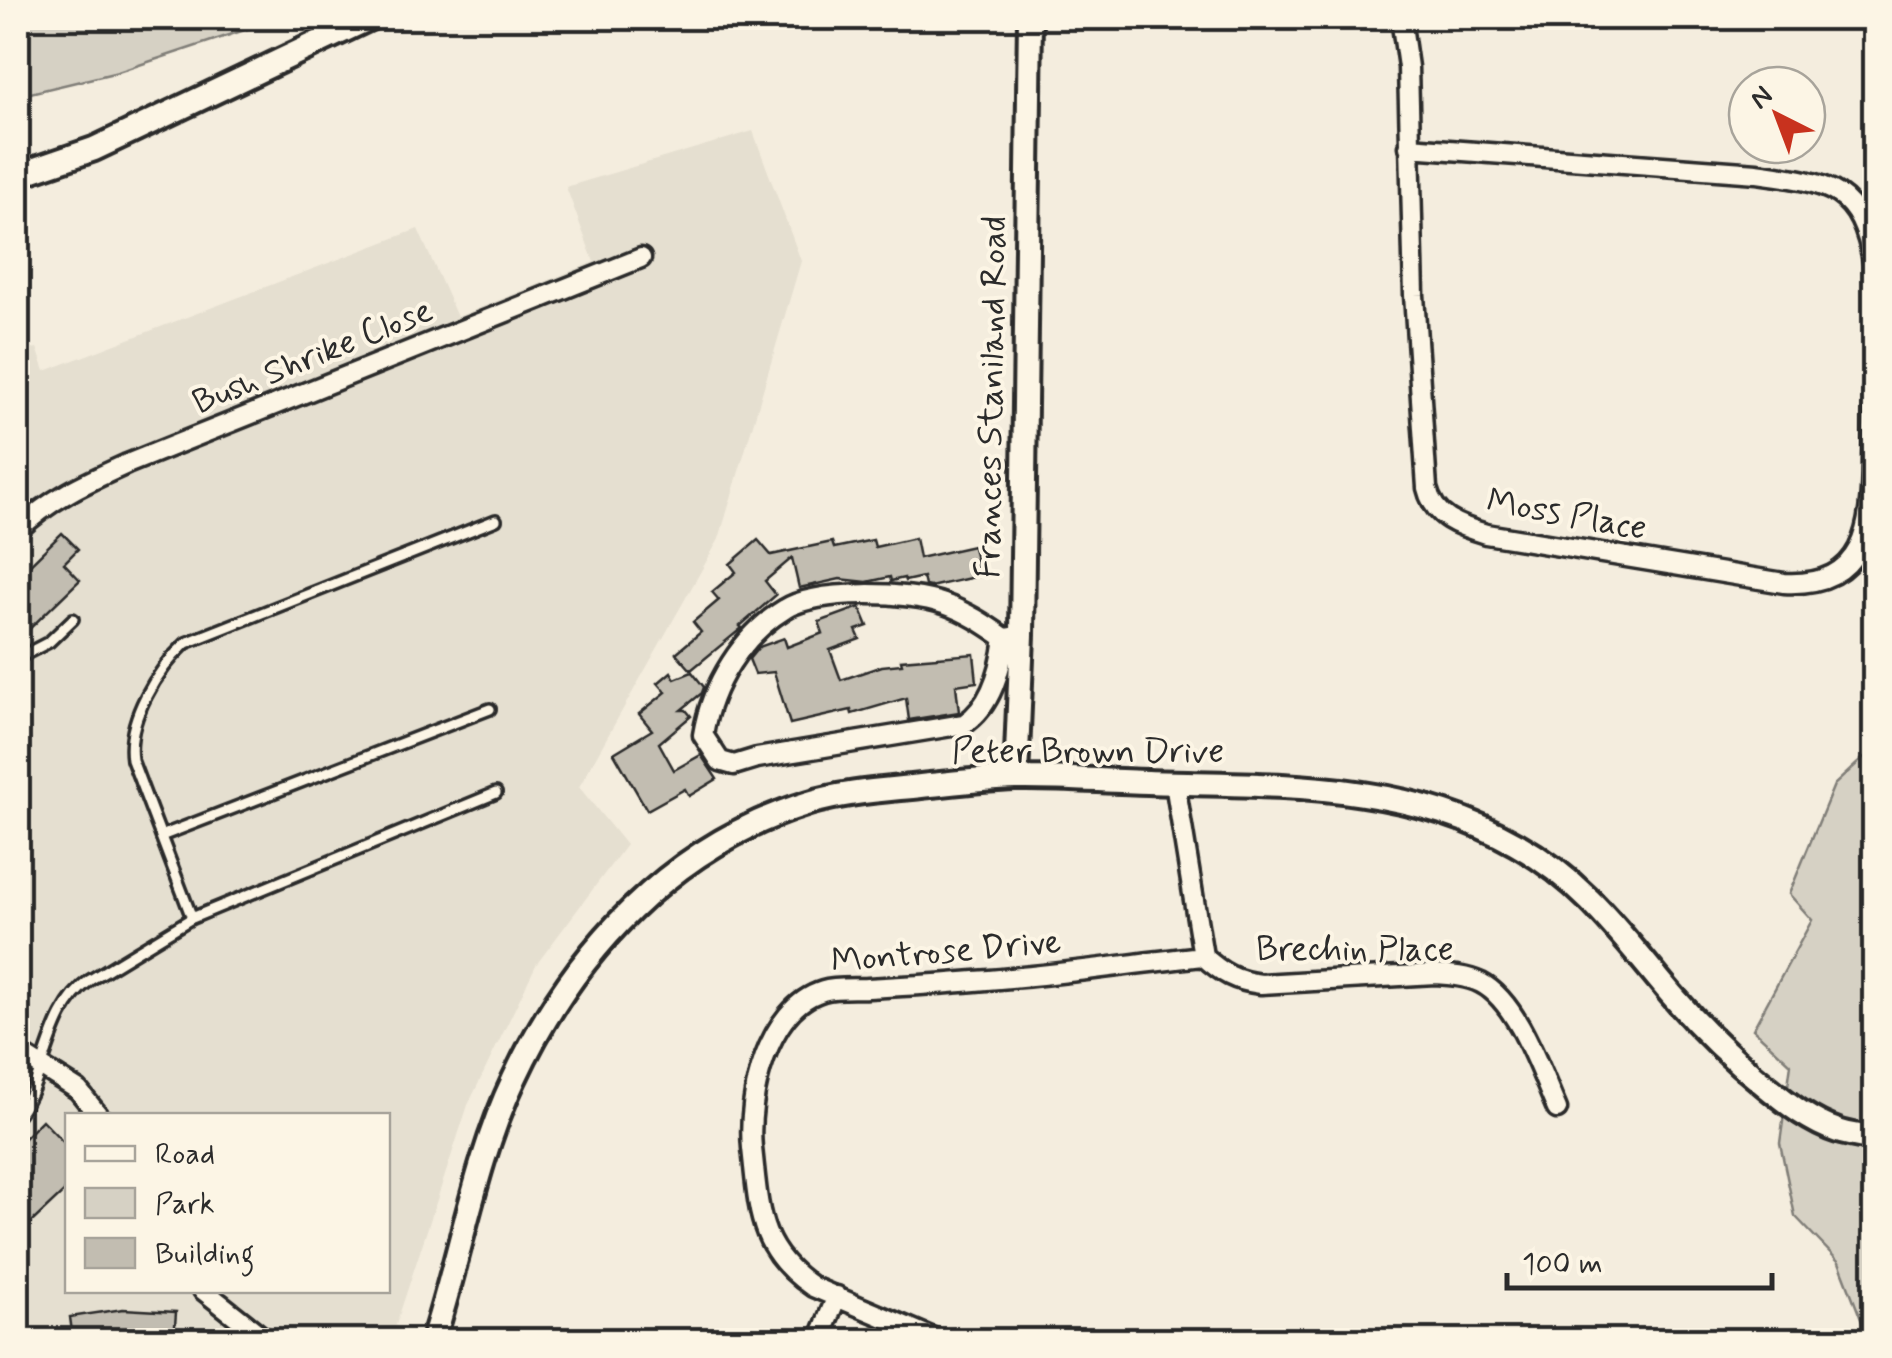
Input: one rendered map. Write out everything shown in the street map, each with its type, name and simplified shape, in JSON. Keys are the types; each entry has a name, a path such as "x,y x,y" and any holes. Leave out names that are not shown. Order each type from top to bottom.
{"street":[{"path":"18,174 56,164 124,135 370,18"},
{"name":"Frances Staniland Road","path":"1016,778 1013,636 1030,18"},
{"name":"Moss Place","path":"1401,18 1408,67 1414,295 1427,488 1436,509 1458,526 1784,584 1821,582 1852,561 1864,540 1871,512 1874,369"},
{"path":"1409,147 1757,172 1824,184 1857,210 1869,234 1874,268"},
{"name":"Bush Shrike Close","path":"18,530 36,512 81,484 126,464 641,258"},
{"path":"899,596 940,602 1013,636 990,691 975,717 964,724 734,765 720,761 703,734 715,692 728,668 760,629 786,607 828,597 899,596"},
{"name":"Peter Brown Drive","path":"433,1340 480,1176 512,1082 551,1006 615,923 700,855 752,826 809,803 870,791 1016,778 1319,789 1404,800 1486,828 1561,871 1605,913 1707,1034 1794,1109 1836,1130 1874,1139"},
{"path":"1175,783 1202,956"},
{"name":"Brechin Place","path":"1202,956 1227,976 1261,984 1435,974 1462,976 1484,984 1521,1028 1557,1110"},
{"name":"Montrose Drive","path":"938,1340 796,1275 770,1245 761,1224 750,1125 767,1046 795,1009 822,991 993,980 1202,956"},
{"path":"18,1052 78,1090 97,1113"},
{"path":"207,1293 266,1340"},
{"path":"819,1340 837,1296"}],"lane":[{"path":"192,918 132,760 130,742 140,711 175,654 186,644 496,520"},
{"path":"18,658 49,642 72,619"},
{"path":"161,836 490,709"},
{"path":"18,1115 44,1066 59,1015 75,991 192,918 496,794"}],"shaded area":[{"path":"753,131 801,261 719,539 579,787 626,845 536,965 468,1105 391,1340 18,1340 18,353 37,348 45,371 418,229 457,317 594,262 566,187"}],"green space":[{"path":"18,18 281,18 118,72 18,96"},
{"path":"1874,748 1874,1340 1862,1340 1866,1332 1839,1262 1795,1216 1780,1143 1791,1064 1753,1029 1812,920 1789,894 1834,785"}],"building":[{"path":"62,533 78,549 64,563 80,580 18,640 18,576"},
{"path":"915,538 919,558 973,546 979,576 930,587 925,586 923,577 891,581 890,577 867,582 840,579 799,588 792,558 765,581 776,595 691,670 676,653 701,632 693,622 719,600 712,592 736,572 730,564 758,540 771,555 832,542 834,548 873,540 875,547"},
{"path":"860,607 868,626 856,630 860,639 830,650 841,680 882,666 902,664 901,660 974,654 977,682 956,685 959,712 909,720 906,698 852,714 851,710 790,724 774,672 755,674 749,659 759,647 784,638 787,647 823,633 819,622"},
{"path":"671,672 675,679 692,672 704,687 681,710 691,716 659,743 674,770 701,755 717,779 689,796 685,789 647,810 614,753 652,730 639,714 666,692 658,683"},
{"path":"42,1120 65,1144 65,1191 18,1235 18,1144"},
{"path":"123,1309 176,1312 174,1340 73,1340 70,1317"}]}
